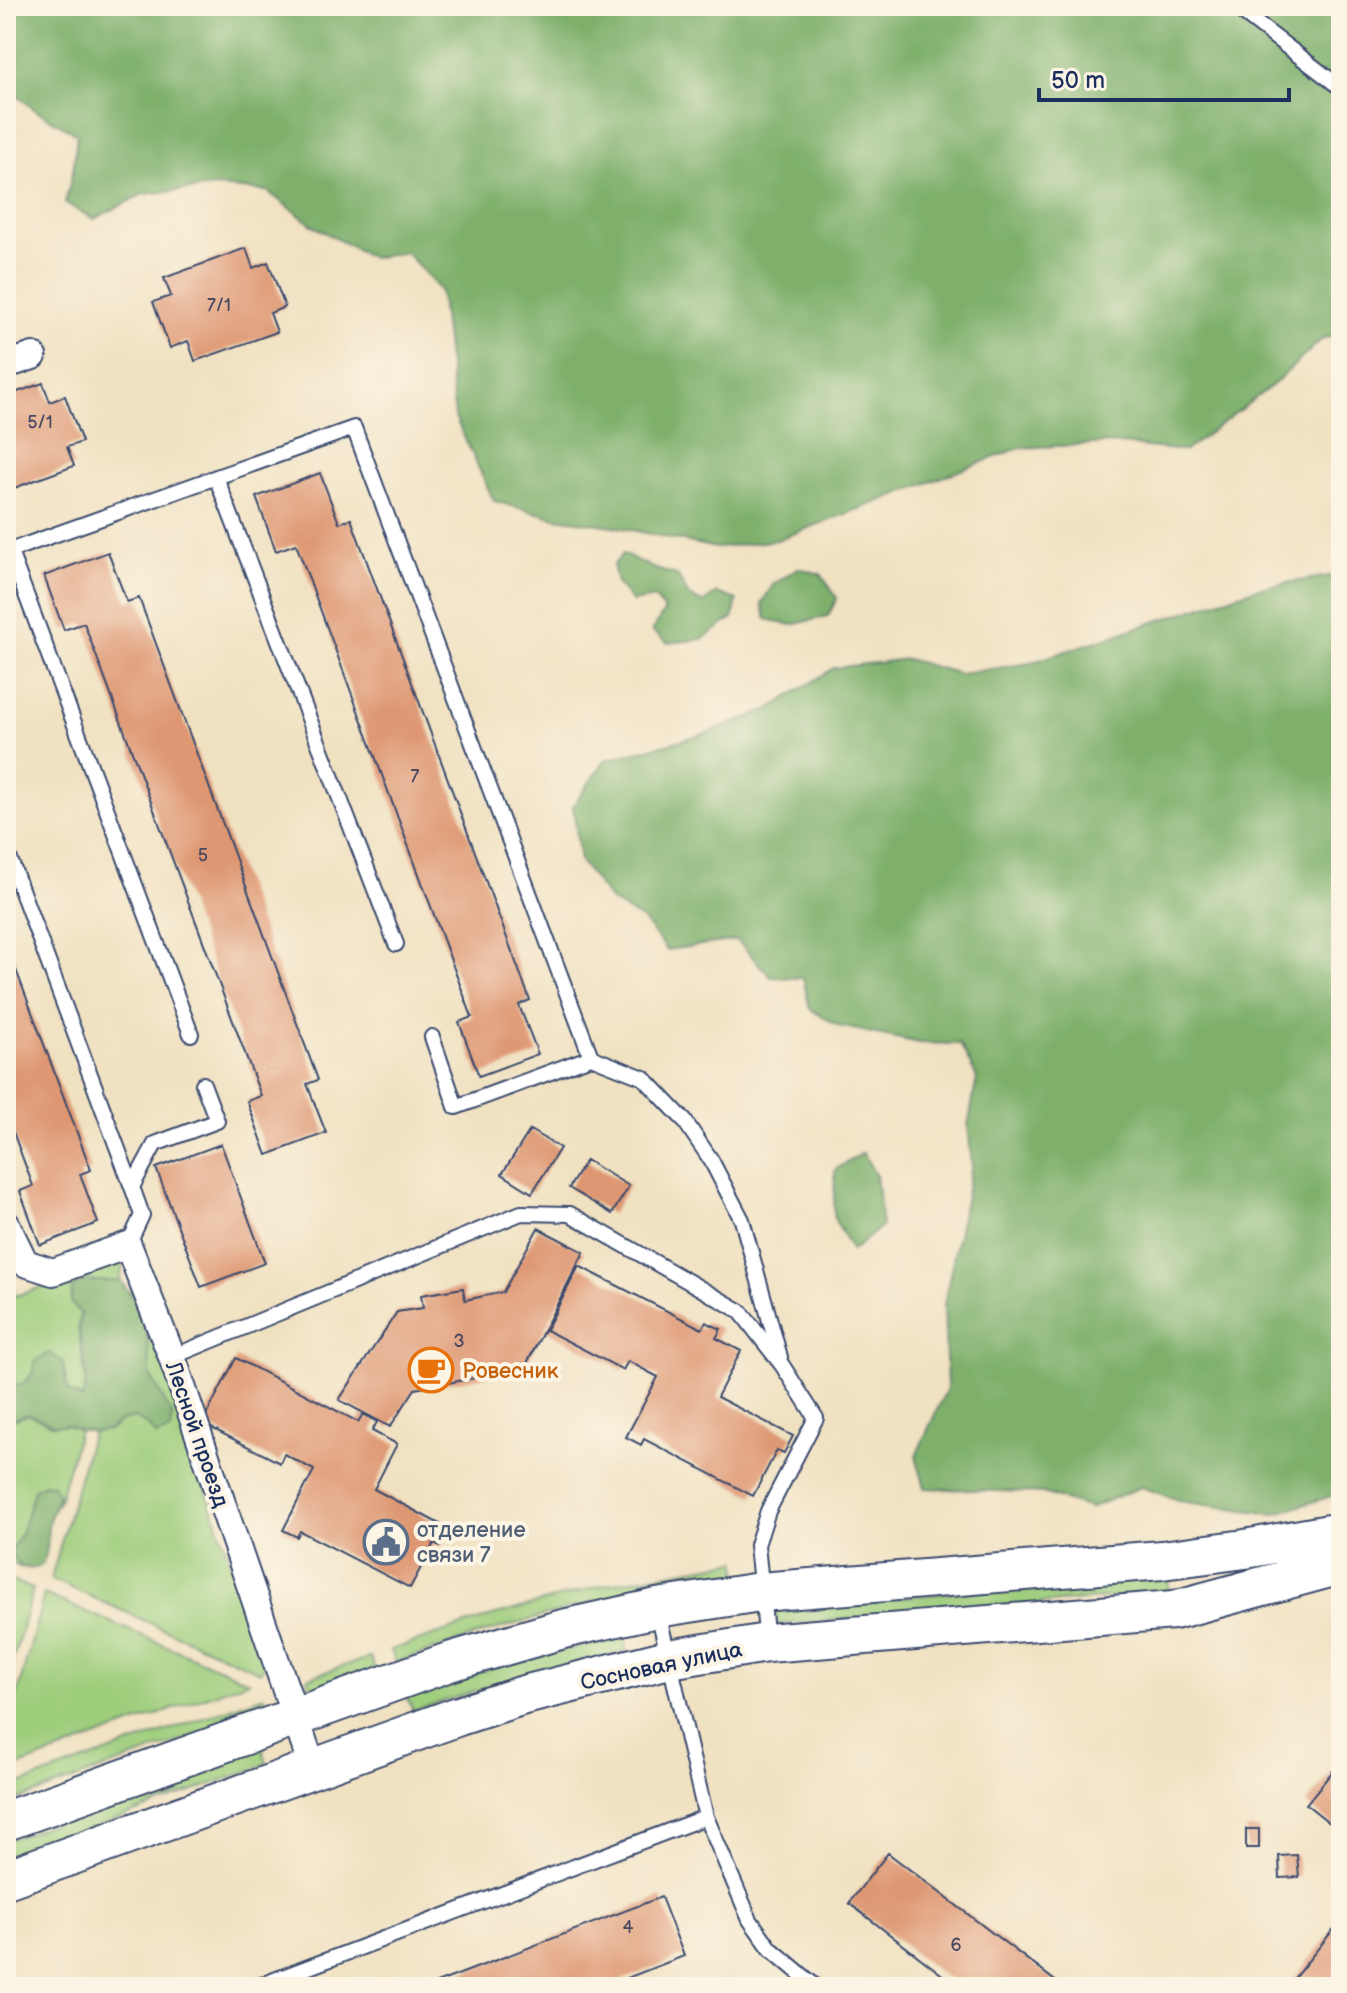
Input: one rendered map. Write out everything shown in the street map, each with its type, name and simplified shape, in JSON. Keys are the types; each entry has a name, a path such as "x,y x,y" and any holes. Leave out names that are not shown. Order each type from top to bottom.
{"street":[{"path":"6,365 33,356"},
{"path":"6,1224 25,1263 53,1272 128,1245"},
{"name":"Лесной проезд","path":"128,1245 172,1357 313,1769"},
{"path":"6,1821 449,1662 563,1629 657,1608 760,1592 1162,1560 1341,1532"},
{"name":"Сосновая улица","path":"6,1879 472,1711 669,1659 767,1643 1174,1610 1341,1565"}],"lane":[{"path":"1234,6 1341,88"},
{"path":"191,1034 8,552 354,428 591,1057"},
{"path":"216,477 396,944"},
{"path":"6,849 142,1215 128,1245"},
{"path":"432,1037 456,1107 591,1057 644,1078 684,1120 711,1160 742,1220 782,1365"},
{"path":"132,1187 155,1144 217,1121 203,1084"},
{"path":"172,1357 521,1213 570,1214 740,1311 782,1365 816,1418 768,1511 757,1545 767,1643"},
{"path":"657,1608 706,1817 750,1920 771,1949 816,1987"},
{"path":"256,1987 706,1817"}],"green space":[{"path":"6,6 1341,6 1341,335 1323,338 1274,384 1185,451 1111,443 1019,448 777,540 716,548 613,526 556,518 494,501 455,417 440,290 406,252 372,258 315,227 267,191 216,187 143,194 94,219 65,203 73,172 77,134 35,110 6,86"},
{"path":"623,554 677,575 688,595 702,603 717,593 737,600 733,618 702,639 668,643 652,631 665,610 655,598 632,602 617,583 613,565"},
{"path":"798,568 821,574 837,598 828,616 792,625 766,619 762,603 773,585"},
{"path":"1341,574 1341,1493 1274,1514 1185,1502 1141,1487 1090,1508 1043,1493 925,1488 916,1456 947,1388 944,1305 972,1165 968,1126 977,1078 960,1044 920,1043 839,1026 810,1009 803,978 771,977 737,940 667,950 643,920 611,901 580,861 573,806 605,760 701,735 766,711 834,668 907,659 960,674 1030,663 1258,588"},
{"path":"863,1153 876,1176 882,1226 852,1251 834,1218 835,1170"},
{"path":"124,1259 120,1281 86,1281 78,1328 87,1386 82,1399 68,1391 62,1361 36,1360 32,1374 22,1385 6,1384 6,1273 16,1296"},
{"path":"135,1278 265,1665 260,1672 51,1579"},
{"path":"85,1281 120,1281 137,1302 147,1330 150,1375 172,1415 171,1430 157,1436 135,1418 121,1421 110,1430 95,1432 67,1425 52,1425 29,1414 6,1422 6,1385 22,1385 32,1374 36,1360 49,1353 62,1361 68,1391 82,1399 86,1378 79,1325 81,1314 71,1303 72,1288"},
{"path":"29,1414 52,1425 67,1425 79,1430 58,1505 58,1495 32,1519 19,1539 16,1559 22,1568 6,1561 6,1422"},
{"path":"43,1484 54,1485 57,1498 49,1521 47,1550 42,1565 27,1568 19,1565 11,1551 22,1531 34,1490"},
{"path":"737,1561 738,1575 604,1599 490,1631 396,1663 391,1650 489,1617 604,1585"},
{"path":"1169,1575 1169,1593 776,1625 774,1608"},
{"path":"6,1578 33,1589 6,1684"},
{"path":"44,1594 249,1681 6,1771 6,1737"},
{"path":"624,1636 627,1651 507,1681 413,1711 406,1696 505,1664"},
{"path":"371,1657 375,1670 312,1692 307,1678"},
{"path":"264,1696 269,1709 6,1804 6,1789"},
{"path":"262,1747 267,1764 6,1860 6,1841"}],"building":[{"path":"246,248 253,268 268,262 285,307 270,313 277,332 195,361 188,341 170,348 153,302 171,296 164,278"},
{"path":"43,383 50,402 65,396 82,442 67,447 74,466 6,491 6,396"},
{"path":"320,473 339,523 351,519 530,1000 519,1005 538,1054 479,1076 459,1022 472,1017 296,544 276,551 256,497"},
{"path":"108,552 127,602 139,598 318,1080 307,1084 326,1133 267,1155 247,1101 261,1096 84,623 64,630 44,576"},
{"path":"6,943 91,1170 80,1174 98,1223 40,1245 20,1191 33,1186 6,1113"},
{"path":"530,1130 560,1148 532,1193 502,1174"},
{"path":"221,1144 265,1263 201,1287 156,1168"},
{"path":"586,1160 629,1186 612,1214 569,1188"},
{"path":"538,1228 584,1252 524,1369 415,1389 390,1427 339,1400 397,1312 423,1308 421,1295 463,1288 465,1300 503,1292"},
{"path":"579,1266 702,1329 706,1322 721,1329 716,1338 741,1351 717,1397 793,1436 784,1453 777,1450 753,1496 644,1439 641,1445 626,1437 658,1377 628,1361 623,1370 546,1330"},
{"path":"236,1358 358,1422 363,1414 377,1422 372,1431 397,1444 374,1489 449,1529 440,1546 434,1543 410,1588 300,1531 297,1537 283,1530 314,1470 284,1454 280,1463 202,1423"},
{"path":"1341,1761 1341,1832 1306,1804"},
{"path":"1246,1829 1259,1829 1259,1848 1246,1848"},
{"path":"888,1853 1063,1987 958,1987 849,1903"},
{"path":"1297,1855 1299,1877 1280,1878 1279,1856"},
{"path":"661,1897 684,1956 604,1987 426,1987"},
{"path":"1341,1920 1341,1987 1289,1987 1291,1982"}],"place":[{"name":"Ровесник","path":"431,1370"},
{"name":"отделение связи 7","path":"386,1542"}]}
